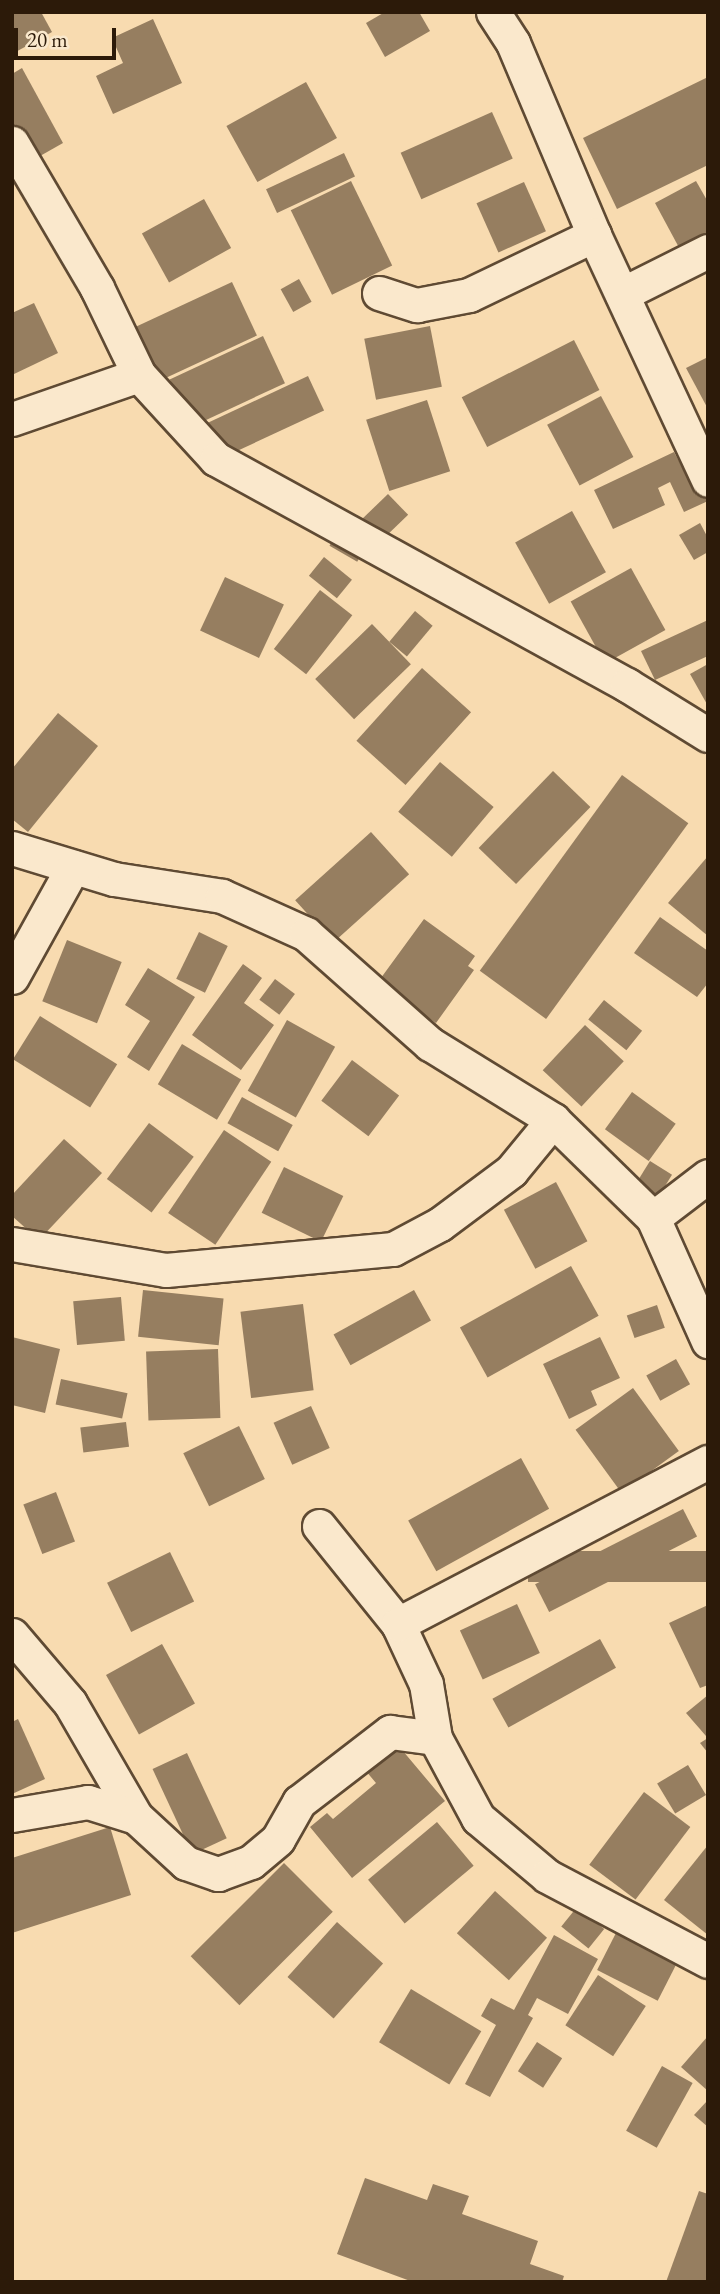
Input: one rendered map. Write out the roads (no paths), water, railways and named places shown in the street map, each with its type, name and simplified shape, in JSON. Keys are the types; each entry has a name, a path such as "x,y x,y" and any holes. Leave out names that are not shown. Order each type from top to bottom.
{"street":[{"path":"493,12 513,43 594,235 706,475"},
{"path":"12,142 97,288 139,375 216,459 627,685 708,735"},
{"path":"379,292 417,305 468,295 594,235"},
{"path":"622,294 708,251"},
{"path":"12,419 139,375"},
{"path":"12,848 114,878 222,896 306,934 430,1044 553,1120 653,1218 708,1342"},
{"path":"12,976 74,867"},
{"path":"12,1244 166,1269 393,1248 440,1224 511,1171 553,1120"},
{"path":"653,1218 708,1175"},
{"path":"398,1624 708,1462"},
{"path":"319,1526 398,1624 426,1684 435,1738 478,1818 547,1876 708,1961"},
{"path":"12,1634 70,1703 136,1817 186,1863 218,1874 251,1861 278,1839 299,1802 390,1732 435,1738"},
{"path":"12,1815 88,1802 136,1817"}]}
